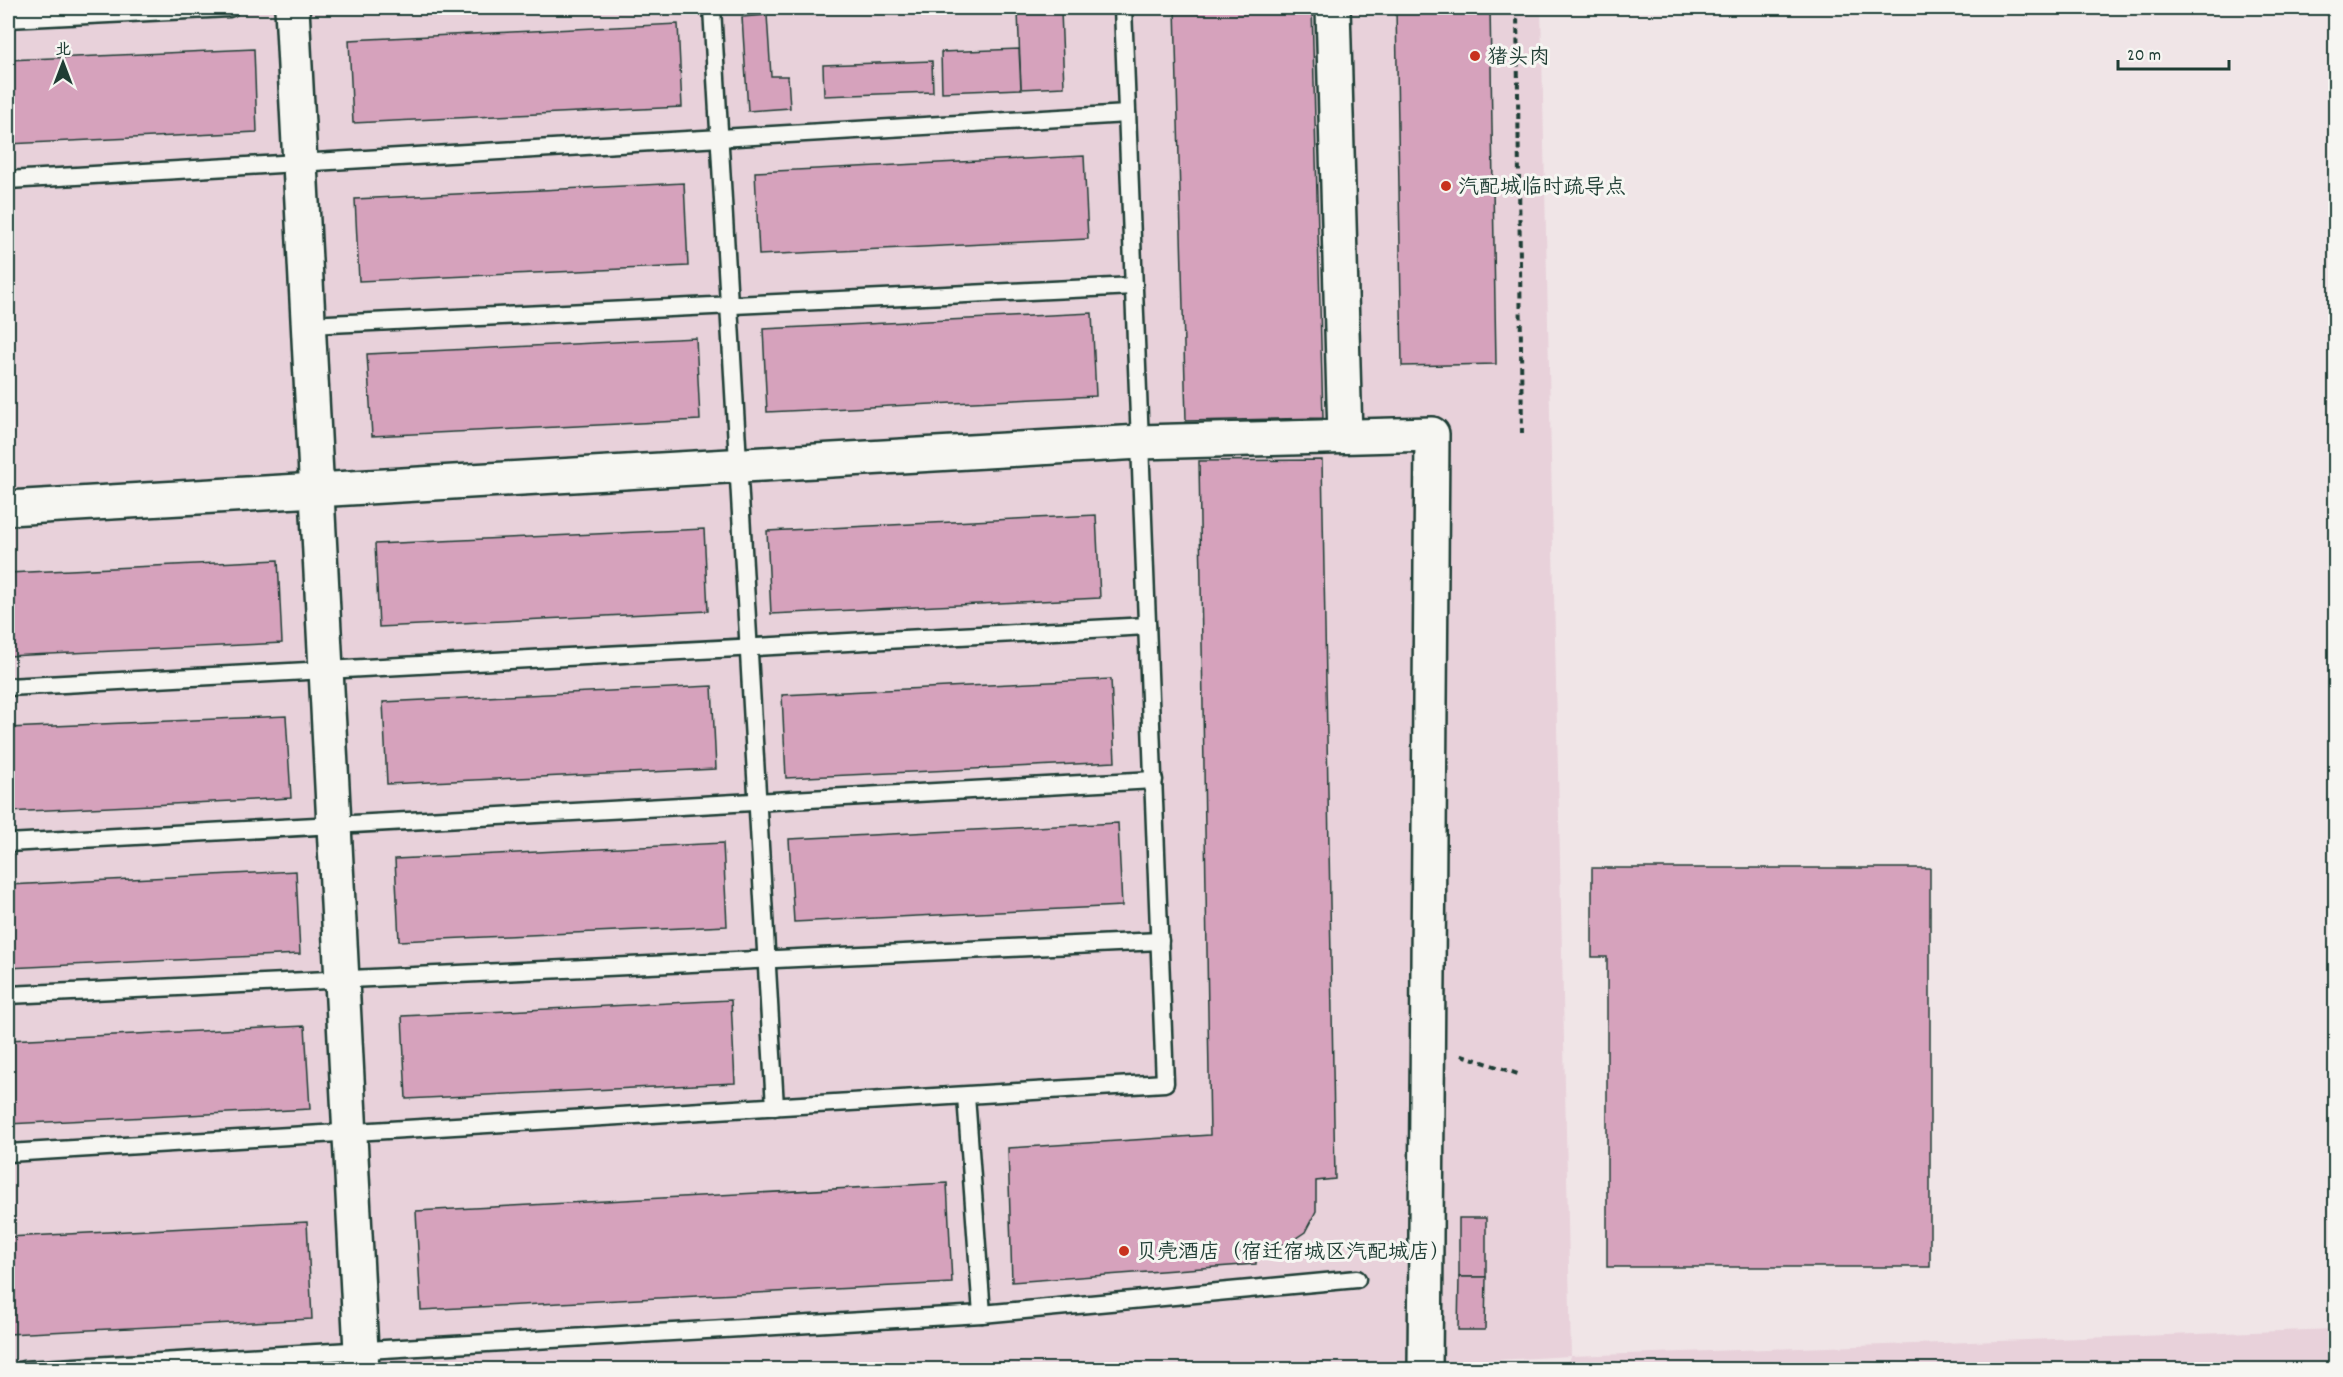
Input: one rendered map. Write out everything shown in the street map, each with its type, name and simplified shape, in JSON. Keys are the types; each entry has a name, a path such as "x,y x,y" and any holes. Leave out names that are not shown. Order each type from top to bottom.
{"street":[{"path":"292,8 361,1360"},
{"path":"1333,8 1345,436"},
{"path":"8,508 1140,442 1432,434 1425,1370"}],"lane":[{"path":"8,19 230,8"},
{"path":"712,8 775,1107"},
{"path":"8,1154 1165,1083 1123,8"},
{"path":"8,180 1127,114"},
{"path":"308,325 1134,285"},
{"path":"8,687 1147,626"},
{"path":"8,843 1154,780"},
{"path":"8,995 1160,941"},
{"path":"966,1096 982,1314"},
{"path":"23,1370 361,1360 982,1314 1357,1279"}],"path":[{"path":"1517,8 1522,433"},
{"path":"1427,1043 1521,1075"}],"shaded area":[{"path":"8,8 1541,8 1571,1356 1320,1370 8,1369"},
{"path":"2335,1329 2335,1369 1565,1369 1571,1356"}],"building":[{"path":"1175,8 1312,8 1323,418 1186,421"},
{"name":"汽配城临时疏导点","path":"1396,8 1490,8 1496,364 1402,366"},
{"path":"1061,11 1064,87 1021,89 1018,12"},
{"path":"767,15 771,76 788,76 790,108 748,111 742,17"},
{"path":"678,24 682,107 353,123 349,40"},
{"path":"254,49 257,132 8,144 8,60"},
{"path":"1019,49 1021,89 942,92 941,52"},
{"path":"932,61 933,92 824,96 823,65"},
{"path":"1084,156 1088,239 759,255 755,172"},
{"path":"684,183 688,266 359,281 355,199"},
{"path":"1092,313 1096,396 767,412 763,329"},
{"path":"696,338 700,420 372,436 367,354"},
{"path":"1322,460 1335,1179 1316,1181 1316,1211 1305,1232 1287,1244 1256,1249 1256,1264 1012,1282 1008,1148 1210,1135 1199,461"},
{"path":"1096,515 1100,598 771,614 767,531"},
{"path":"704,529 708,611 379,627 375,544"},
{"path":"278,560 282,643 8,656 8,573"},
{"path":"1111,679 1115,762 786,778 782,695"},
{"path":"712,686 716,769 387,784 383,702"},
{"path":"286,716 291,798 8,812 8,728"},
{"path":"1118,823 1122,906 794,922 789,839"},
{"path":"723,843 727,926 399,941 395,859"},
{"path":"1592,868 1930,868 1930,1267 1607,1267 1607,957 1592,957"},
{"path":"296,871 300,954 8,968 8,885"},
{"path":"731,1000 735,1083 406,1099 402,1016"},
{"path":"305,1026 310,1109 8,1124 8,1040"},
{"path":"947,1183 952,1283 421,1310 416,1211"},
{"path":"1459,1218 1486,1218 1486,1277 1459,1277"},
{"path":"307,1222 312,1319 8,1334 8,1237"},
{"path":"1459,1277 1486,1277 1485,1330 1458,1330"}],"place":[{"name":"猪头肉","path":"1475,56"},
{"name":"汽配城临时疏导点","path":"1446,186"},
{"name":"贝壳酒店（宿迁宿城区汽配城店）","path":"1124,1251"}]}
